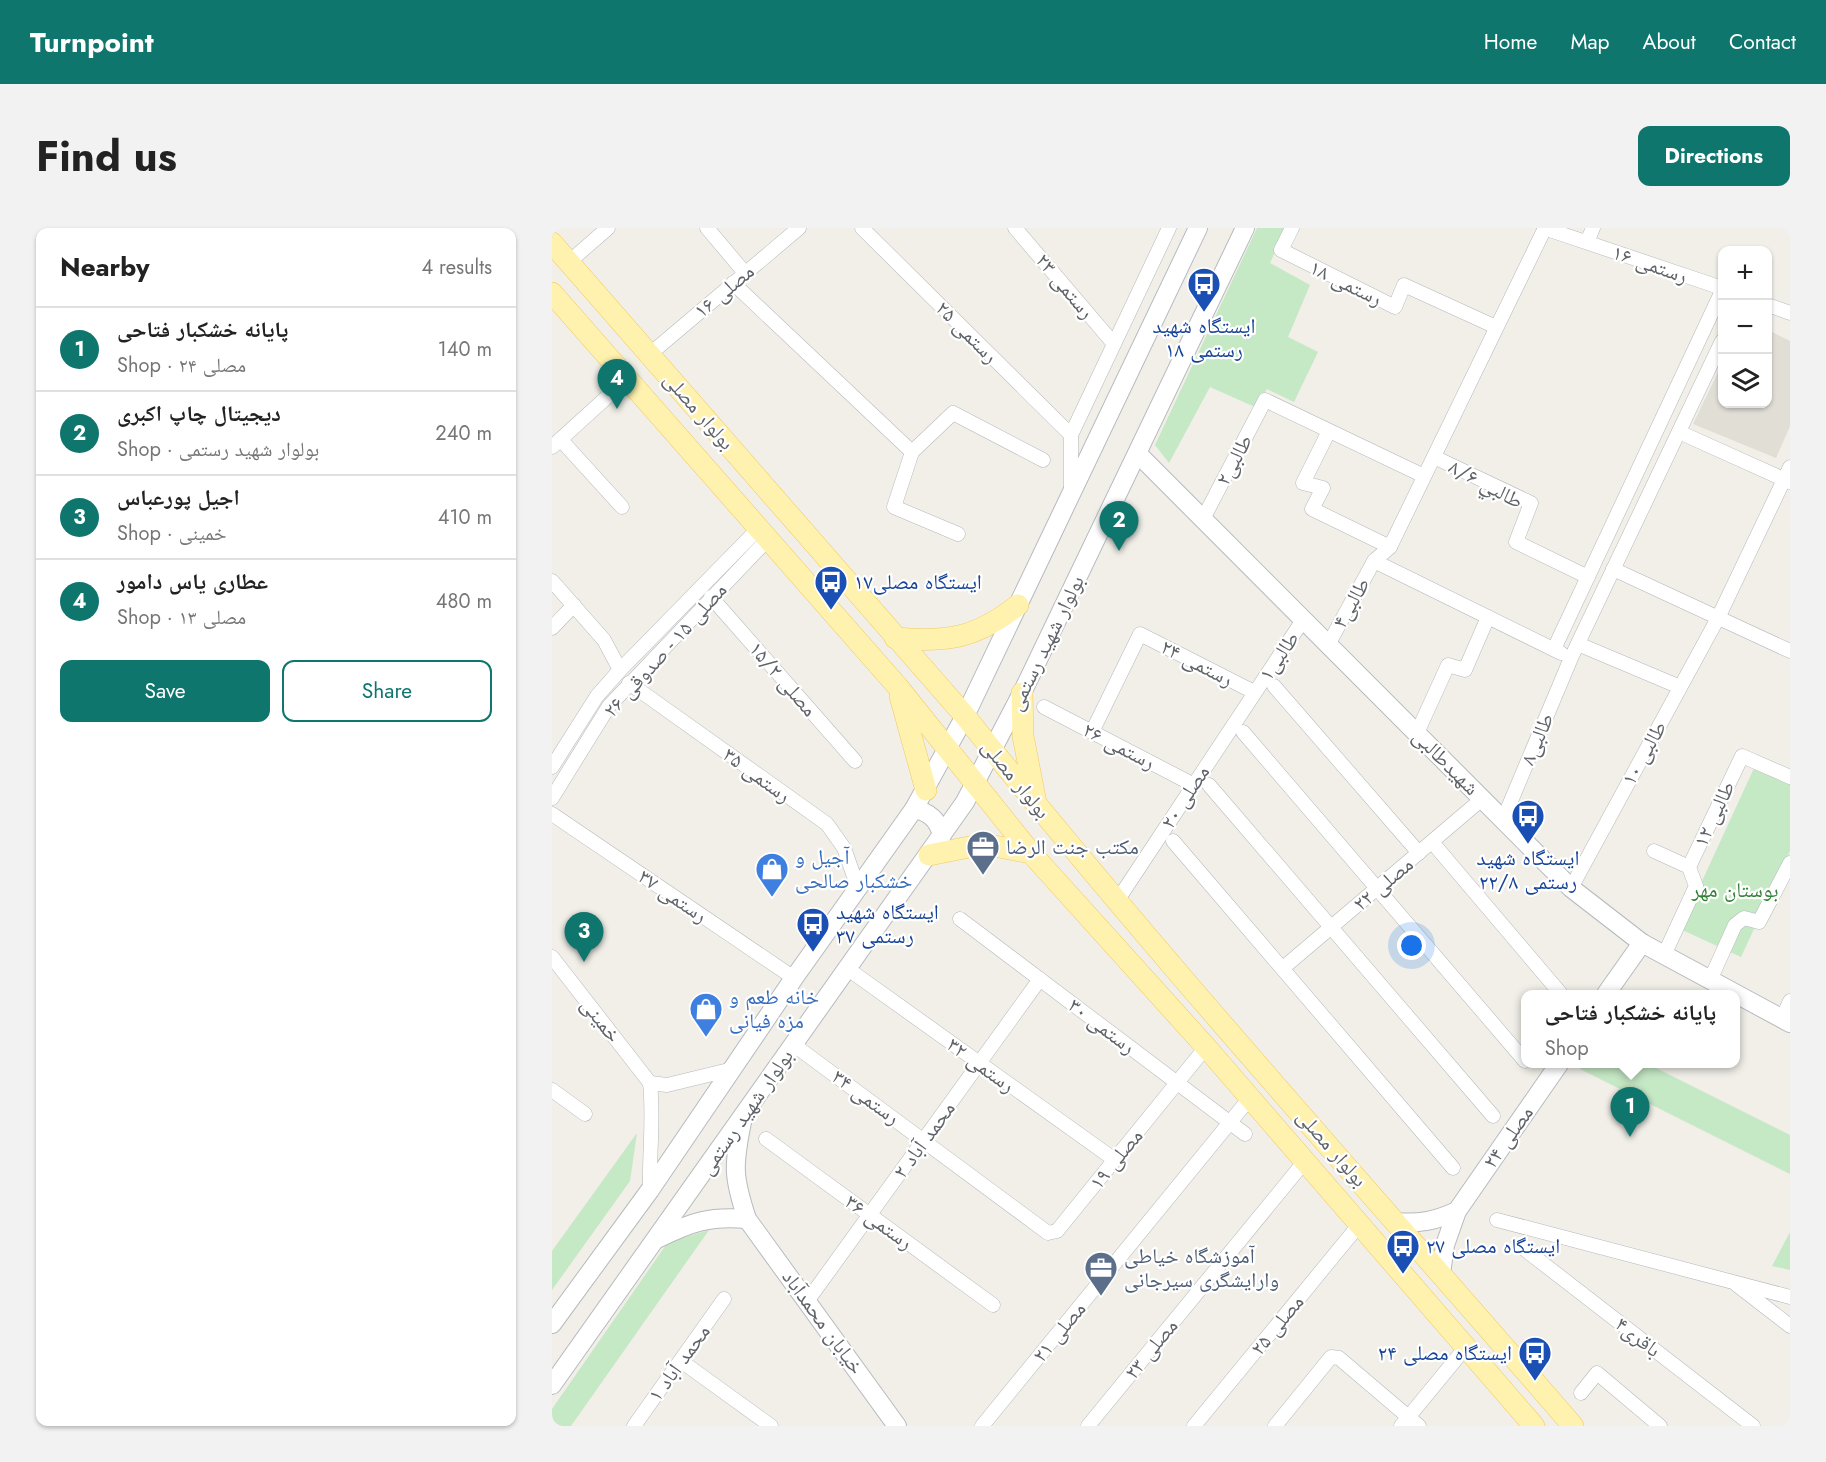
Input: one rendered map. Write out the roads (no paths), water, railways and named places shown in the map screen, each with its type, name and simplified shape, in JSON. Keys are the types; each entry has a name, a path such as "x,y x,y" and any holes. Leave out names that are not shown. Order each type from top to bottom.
{"main road":[{"name":"بولوار شهید رستمی","path":"552,1324 650,1190 794,978 926,790 965,716 1198,228"},
{"name":"بولوار شهید رستمی","path":"552,1385 929,855 993,751 1245,228"},
{"name":"بولوار مصلی","path":"552,243 965,716 1036,807 1117,902 1573,1426"},
{"name":"بولوار مصلی","path":"552,293 898,687 1031,853 1206,1047 1534,1426"},
{"name":"شهیدطالبی","path":"1138,454 1571,888 1642,943 1732,990"},
{"path":"763,534 780,504"},
{"path":"895,638 932,642 951,640 995,624 1018,605"},
{"path":"898,687 926,790"},
{"path":"1022,693 1023,736 1036,807"},
{"path":"914,809 930,814 936,820 942,835"},
{"path":"929,855 984,844 1008,846 1031,853"},
{"path":"1609,990 1642,943"},
{"name":"شهیدطالبی","path":"1740,995 1786,1021"},
{"name":"مصلی ۲۴","path":"1442,1274 1445,1245 1457,1211 1556,1068"},
{"name":"خیابان محمدآباد","path":"744,1116 734,1162 736,1184 747,1219 808,1300 897,1426"},
{"path":"1396,1222 1427,1222 1457,1211"},
{"path":"656,1239 693,1222 719,1217 747,1219"}],"street":[{"path":"569,262 608,228"},
{"path":"707,228 745,273"},
{"name":"مصلی ۱۶","path":"650,354 799,228"},
{"name":"رستمی ۲۵","path":"862,228 1071,435"},
{"name":"رستمی ۲۳","path":"1015,228 1114,344"},
{"path":"1071,496 1071,435 1169,228"},
{"name":"رستمی ۱۸","path":"1292,228 1281,250 1395,307 1404,285 1496,327"},
{"path":"1544,228 1390,547 1374,561 1571,658"},
{"name":"رستمی ۱۶","path":"1544,228 1718,289"},
{"path":"1587,242 1593,228"},
{"path":"733,283 912,452"},
{"path":"1554,649 1718,299"},
{"path":"1772,307 1790,313"},
{"name":"طالبی۸","path":"1503,820 1571,658 1718,349"},
{"path":"622,507 556,443 628,378"},
{"name":"طالبی۲","path":"1203,519 1265,400 1329,431"},
{"path":"958,534 894,507 912,452 952,413 1043,460"},
{"path":"1390,547 1312,509 1323,488 1303,483 1329,431 1424,476"},
{"path":"1679,432 1788,476"},
{"name":"طالبي ۸/۶","path":"1434,457 1531,503 1516,542 1588,577"},
{"name":"طالبی ۱۰","path":"1571,888 1718,618 1788,476"},
{"name":"مصلی ۱۵ - صدوقی ۲۶","path":"552,798 609,706 711,597 763,534"},
{"name":"مصلی ۱۵ - صدوقی ۲۶","path":"552,767 597,696 620,670 763,534"},
{"name":"طالبی۴","path":"1328,645 1374,561"},
{"path":"1613,569 1790,651"},
{"path":"552,581 604,640 620,670"},
{"name":"مصلی ۱۵/۲","path":"711,597 855,760"},
{"path":"552,628 574,605"},
{"path":"1417,733 1448,665 1465,670 1488,617"},
{"name":"طالبی۱","path":"1254,692 1304,620"},
{"name":"رستمی ۲۴","path":"1092,732 1140,633 1254,692"},
{"path":"1578,644 1680,687"},
{"name":"رستمی ۳۵","path":"629,683 827,824 844,848 858,888"},
{"path":"1274,686 1419,854"},
{"name":"مصلی ۲۰","path":"1117,902 1254,692"},
{"name":"رستمی ۲۶","path":"1044,707 1194,785"},
{"path":"1244,732 1521,1057"},
{"name":"طالبی ۱۲","path":"1665,953 1696,886 1689,867 1742,756 1790,777"},
{"path":"1209,785 1493,1116"},
{"name":"مصلی ۲۲","path":"1283,968 1482,799"},
{"name":"رستمی ۳۷","path":"552,814 794,978"},
{"path":"1173,841 1453,1168"},
{"path":"1432,842 1559,990"},
{"path":"1654,850 1689,867"},
{"path":"1711,978 1735,925 1744,918 1759,922 1789,866"},
{"name":"رستمی ۳۰","path":"960,919 1245,1134"},
{"name":"خمینی","path":"552,957 650,1083"},
{"name":"رستمی ۳۲","path":"848,969 1115,1160"},
{"name":"محمد آباد ۲","path":"808,1300 1040,979"},
{"path":"1786,1021 1790,1001"},
{"name":"رستمی ۳۴","path":"794,1045 1048,1233 1053,1233"},
{"name":"مصلی ۱۹","path":"1053,1233 1206,1047"},
{"path":"650,1190 649,1152 654,1115 650,1083 667,1085 733,1069"},
{"path":"552,1090 585,1114"},
{"name":"مصلی ۲۱","path":"982,1426 1250,1099"},
{"name":"رستمی ۳۶","path":"766,1139 993,1305"},
{"name":"مصلی ۲۳","path":"1088,1426 1305,1161"},
{"path":"1497,1220 1790,1297"},
{"name":"مصلی ۲۵","path":"1194,1426 1359,1225"},
{"name":"باقری۴","path":"1523,1248 1753,1426"},
{"path":"1733,1282 1790,1326"},
{"name":"محمد آباد ۱","path":"634,1426 724,1299"},
{"path":"1275,1426 1331,1357 1339,1358 1410,1423 1466,1347"},
{"path":"681,1361 771,1426"},
{"path":"1581,1393 1597,1373 1660,1426"}],"place":[{"name":"ایستگاه شهید رستمی ۱۸","path":"1204,313"},
{"name":"عطاری یاس دامور","path":"617,409"},
{"name":"دیجیتال چاپ اکبری","path":"1119,551"},
{"name":"ایستگاه مصلی۱۷","path":"831,611"},
{"name":"ایستگاه شهید رستمی ۲۲/۸","path":"1528,845"},
{"name":"مكتب جنت الرضا","path":"983,876"},
{"name":"آجیل و خشکبار صالحی","path":"772,898"},
{"name":"ایستگاه شهید رستمی ۳۷","path":"813,953"},
{"name":"اجیل پورعباس","path":"584,962"},
{"name":"خانه طعم و مزه فیانی","path":"706,1038"},
{"name":"پایانه خشکبار فتاحی","path":"1630,1137"},
{"name":"ایستگاه مصلی ۲۷","path":"1403,1275"},
{"name":"آموزشگاه خیاطی وارایشگری سیرجانی","path":"1101,1297"},
{"name":"ایستگاه مصلی ۲۴","path":"1535,1382"}],"park label":[{"name":"بوستان مهر","path":"1735,890"}]}
